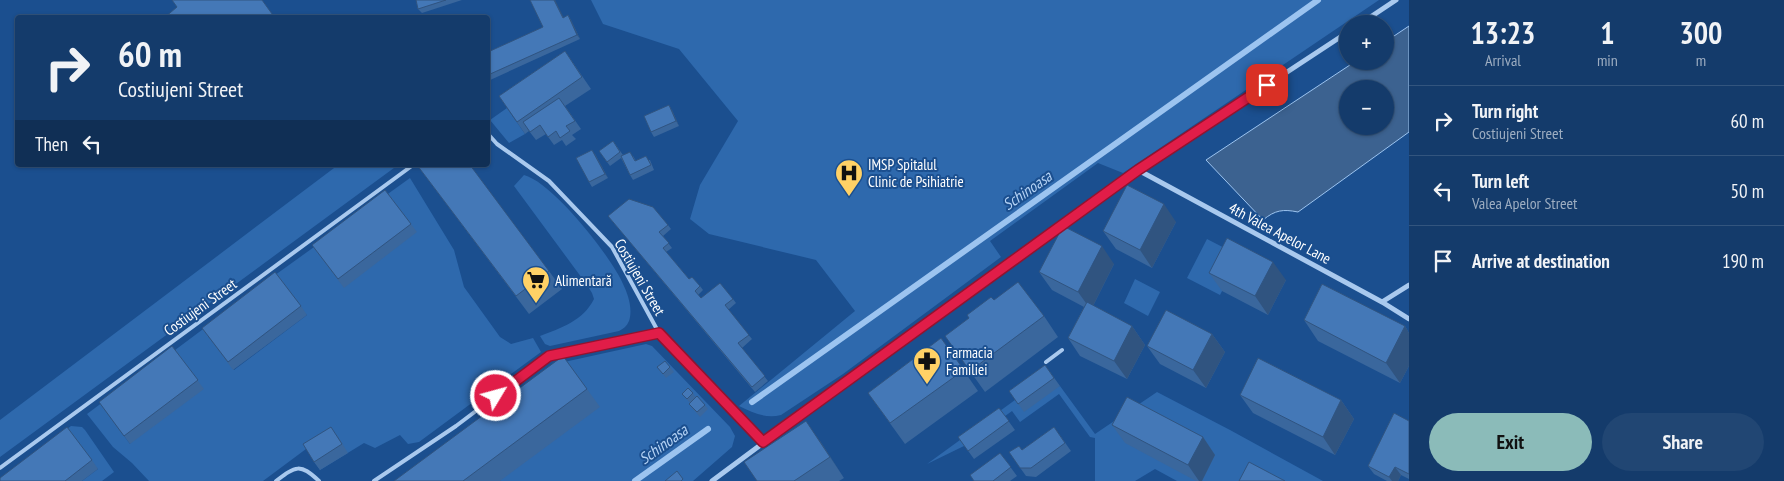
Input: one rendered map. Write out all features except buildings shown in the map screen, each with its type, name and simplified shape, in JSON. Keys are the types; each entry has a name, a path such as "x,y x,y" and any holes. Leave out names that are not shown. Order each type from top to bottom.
{"street":[{"path":"1374,15 1396,0"},
{"path":"712,481 1138,170 1339,38"},
{"name":"4th Valea Apelor Lane","path":"1138,170 1382,302 1409,319"},
{"path":"1382,302 1409,285"}],"lane":[{"name":"Costiujeni Street","path":"490,136 497,144 549,181 612,248 659,333 763,442"},
{"name":"Costiujeni Street","path":"0,468 410,167"},
{"name":"Costiujeni Street","path":"374,481 456,426 549,356 659,333"},
{"path":"1046,362 1062,350"},
{"path":"276,481 291,470 299,467 308,470 319,481"}],"shaded area":[{"name":"IMSP Spitalul Clinic de Psihiatrie","path":"591,0 1379,0 1357,15 1339,15 1339,27 1123,173 1098,163 990,241 1001,257 843,374 781,415 775,416 754,413 739,406 855,311 816,260 709,234 690,219 700,185 738,121 679,49 603,24"},
{"path":"1409,26 1409,132 1298,212 1279,211 1263,220 1206,160 1342,70 1394,70 1394,36"},
{"path":"507,108 525,134 509,143 490,120"},
{"path":"335,167 395,167 0,457 0,420"},
{"path":"524,175 550,191 564,205 594,239 616,272 627,292 630,307 629,321 619,331 550,346 545,344 540,336 571,323 584,313 594,299 587,285 514,186"},
{"path":"410,178 454,250 464,287 500,337 511,344 533,338 541,352 419,442 408,444 400,435 375,448 364,443 320,470 306,449 263,481 149,481 113,447 87,414 115,393 105,410 130,444 159,362 222,315 208,336 234,370 307,315 264,283"},
{"path":"1207,239 1240,256 1220,295 1187,278"},
{"path":"1135,279 1160,292 1148,316 1124,303"},
{"path":"646,344 652,346 730,427 735,436 732,447 693,481 500,481 555,364"},
{"path":"1060,386 1095,434 1157,392 1323,481 1177,481 1155,469 1135,481 1095,481 1095,438 1090,437 1059,394 1020,422 1012,411 964,446 927,464 1015,400"},
{"path":"71,426 82,427 85,430 114,472 102,481 82,481 98,469 55,438"}],"waterway":[{"name":"Schinoasa","path":"752,402 1318,0"},
{"name":"Schinoasa","path":"635,481 708,429"}],"place":[{"name":"IMSP Spitalul Clinic de Psihiatrie","path":"849,197"},
{"name":"Alimentară","path":"536,304"},
{"name":"Farmacia Familiei","path":"927,385"}],"route":[{"path":"496,396 549,356 659,333 763,442 1138,170 1267,85"}]}
